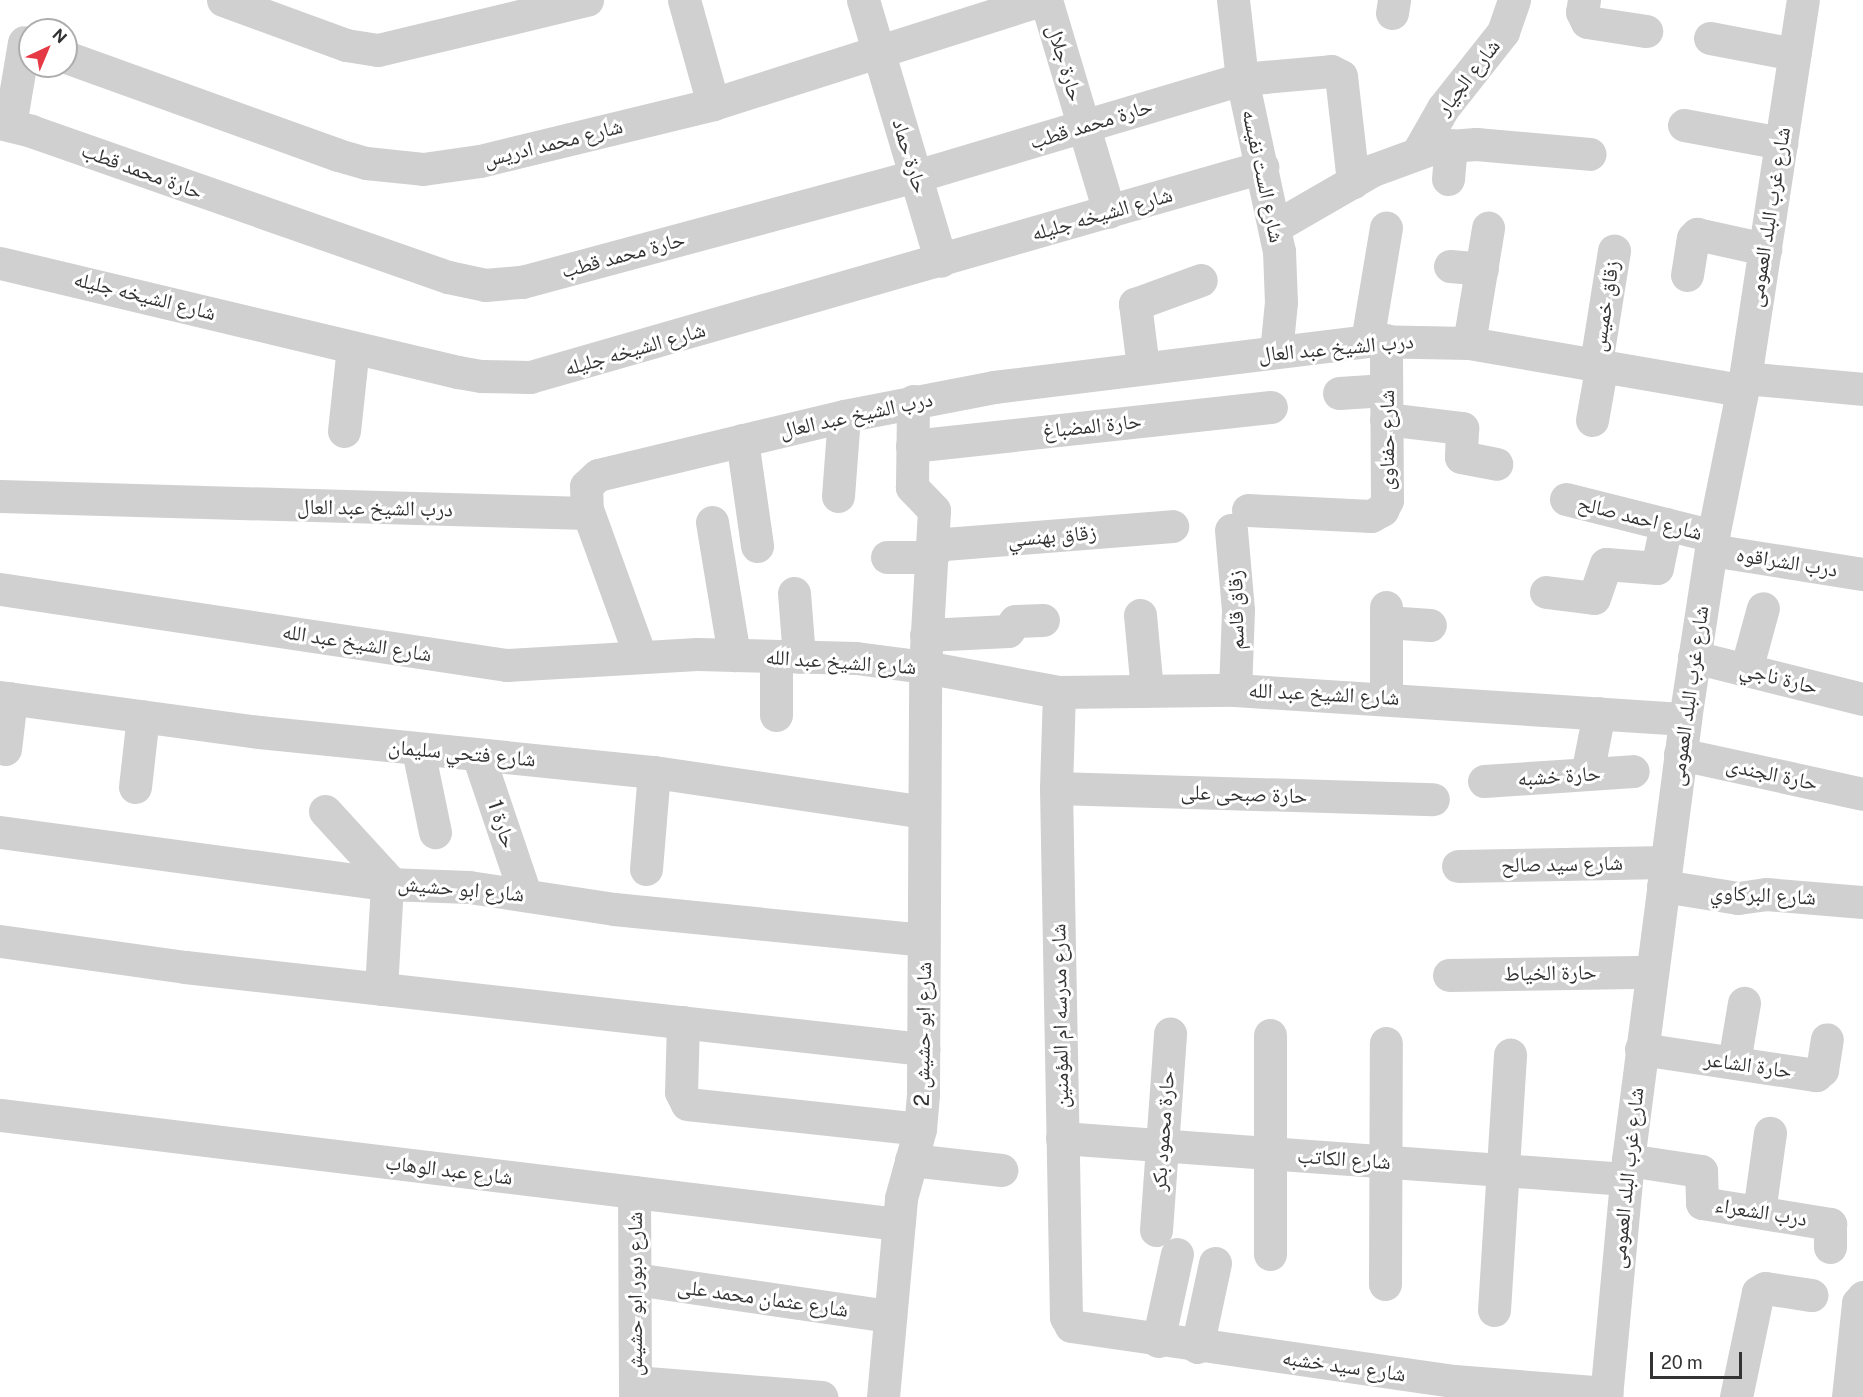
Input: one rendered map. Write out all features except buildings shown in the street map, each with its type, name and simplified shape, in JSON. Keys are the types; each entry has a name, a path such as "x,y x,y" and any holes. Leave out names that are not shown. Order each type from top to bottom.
{"street":[{"path":"223,0 346,45 378,50 580,1"},
{"path":"684,0 713,104"},
{"name":"حارة حماد","path":"863,0 941,261"},
{"name":"شارع محمد ادريس","path":"78,61 338,155 394,168 423,169 471,163 713,104 1044,0"},
{"name":"حارة جلال","path":"1044,0 1109,212"},
{"name":"شارع الست نفيسه","path":"1233,0 1242,79 1276,226 1281,285 1276,352"},
{"name":"شارع الجيار","path":"1418,152 1443,108 1503,32 1514,0"},
{"path":"1584,0 1582,12 1587,22 1646,31"},
{"name":"شارع غرب البلد العمومى","path":"1606,1395 1627,1170 1680,754 1712,543 1744,384 1803,0"},
{"path":"1710,38 1794,54"},
{"path":"5,124 18,41"},
{"name":"حارة محمد قطب","path":"5,124 448,277 485,285 522,282 916,176 1242,79 1331,71 1341,76 1353,182"},
{"path":"1684,125 1781,143"},
{"path":"1276,226 1395,159 1418,152 1450,145 1581,144"},
{"path":"1448,179 1450,145"},
{"name":"شارع الشيخه جليله","path":"0,263 482,376 530,377 941,261 1262,167"},
{"name":"شارع حفناوى","path":"1240,520 1379,513 1387,500 1386,404 1377,341 1386,228"},
{"path":"1469,343 1466,268 1488,228"},
{"path":"1687,275 1693,238 1697,234 1765,249"},
{"name":"زقاق خميس","path":"1592,420 1614,250"},
{"path":"1143,368 1135,304 1201,280"},
{"name":"درب الشيخ عبد العال","path":"0,496 588,512 586,486 593,477 913,401 1143,368 1377,341 1469,343 1744,384 1863,389"},
{"path":"344,431 353,347"},
{"path":"1339,393 1386,404 1462,428 1461,457 1496,464"},
{"path":"912,446 913,401"},
{"name":"حارة المضباغ","path":"912,446 1271,407"},
{"path":"838,496 844,416"},
{"path":"742,440 757,546"},
{"name":"شارع ابو حشيش 2","path":"884,1397 898,1224 903,1184 915,1145 923,1049 925,667 934,507 912,490 912,446"},
{"name":"شارع احمد صالح","path":"1566,499 1666,524 1712,543"},
{"path":"588,512 640,656"},
{"name":"زقاق قاسم","path":"1235,690 1240,520"},
{"path":"712,522 734,655"},
{"path":"1546,592 1594,598 1606,564 1657,568 1666,524"},
{"name":"زقاق بهنسي","path":"887,557 1172,526"},
{"name":"درب الشراقوه","path":"1712,543 1863,574"},
{"name":"شارع الشيخ عبد الله","path":"0,589 506,665 640,656 734,655 856,658 925,667 1059,692 1235,690 1386,697 1685,719"},
{"path":"776,714 787,657 794,593"},
{"path":"1746,670 1763,608"},
{"path":"1386,697 1386,614 1430,625"},
{"path":"926,635 1008,631 1014,622 1032,615"},
{"path":"1140,615 1147,691"},
{"name":"حارة ناجي","path":"1694,657 1863,699"},
{"name":"شارع مدرسه ام المؤمنين","path":"1059,692 1056,788 1066,1317 1071,1326 1081,1331"},
{"path":"5,749 6,698"},
{"name":"شارع فتحي سليمان","path":"6,698 418,750 654,772 924,812"},
{"path":"1587,774 1599,713"},
{"path":"135,787 142,716"},
{"path":"418,750 435,832"},
{"name":"حارة الجندى","path":"1680,754 1863,794"},
{"name":"حارة 1","path":"478,755 525,894"},
{"name":"حارة خشبه","path":"1484,780 1633,771"},
{"path":"646,869 654,772"},
{"name":"حارة صبحى على","path":"1056,788 1433,799"},
{"path":"325,811 390,884 381,989"},
{"name":"شارع ابو حشيش","path":"0,832 390,884 525,894 614,909 923,940"},
{"name":"شارع سيد صالح","path":"1458,866 1665,874"},
{"name":"شارع البركاوي","path":"1665,874 1738,898 1766,894 1863,902"},
{"path":"0,941 381,989 923,1049"},
{"name":"حارة الخياط","path":"1449,975 1652,972"},
{"path":"1734,1062 1744,1003"},
{"path":"682,1022 681,1092 687,1104 915,1145 1001,1170"},
{"name":"حارة محمود بكر","path":"1158,1341 1166,1242 1162,1145 1170,1032"},
{"path":"1270,1035 1273,1153 1270,1254"},
{"name":"حارة الشاعر","path":"1641,1049 1818,1074 1822,1070 1827,1039"},
{"path":"1385,1284 1386,1043"},
{"path":"1494,1310 1510,1055"},
{"name":"شارع عبد الوهاب","path":"0,1115 898,1224"},
{"path":"1759,1212 1770,1133"},
{"name":"شارع الكاتب","path":"1062,1138 1503,1170 1627,1170"},
{"name":"درب الشعراء","path":"1627,1170 1699,1170 1702,1203 1830,1224 1830,1247"},
{"name":"شارع دبور ابو حشيش","path":"634,1192 635,1390"},
{"path":"1197,1347 1215,1263"},
{"name":"شارع عثمان محمد على","path":"635,1279 890,1316"},
{"path":"1736,1397 1758,1292 1765,1288 1811,1294"},
{"path":"1848,1397 1858,1303 1863,1297"},
{"name":"شارع سيد خشبه","path":"1081,1331 1455,1381 1606,1395"},
{"path":"635,1390 821,1397"}]}
